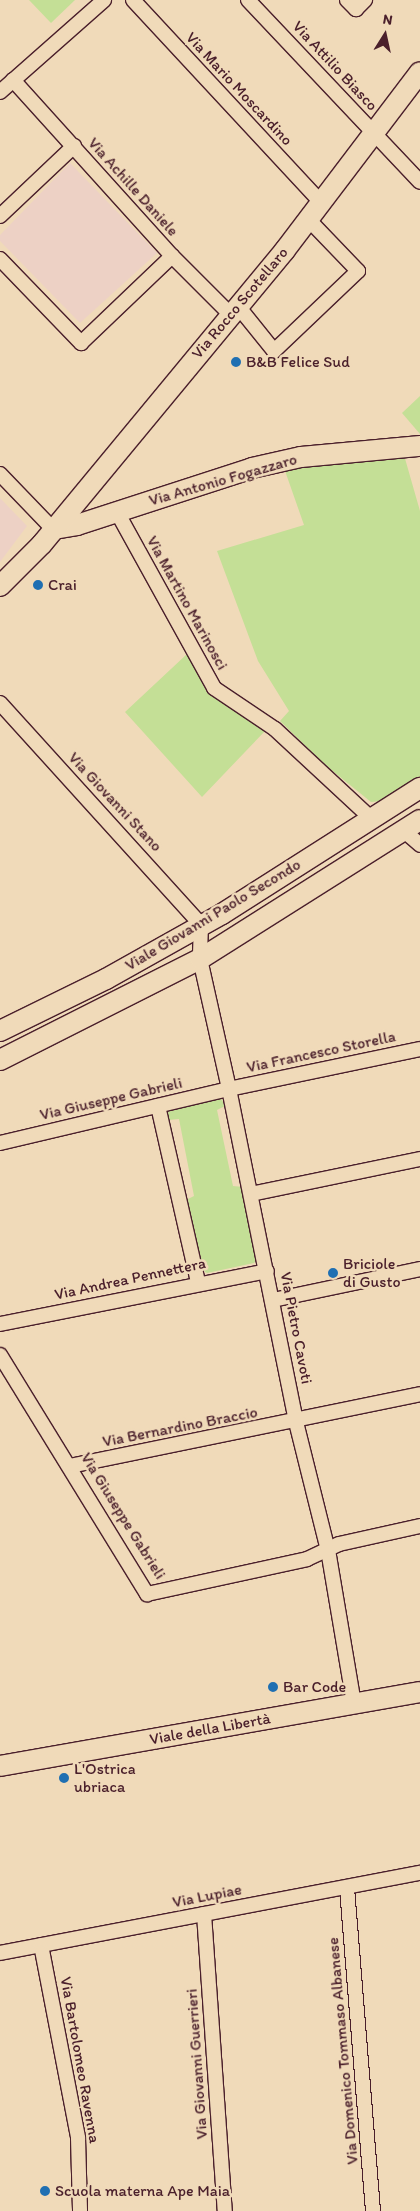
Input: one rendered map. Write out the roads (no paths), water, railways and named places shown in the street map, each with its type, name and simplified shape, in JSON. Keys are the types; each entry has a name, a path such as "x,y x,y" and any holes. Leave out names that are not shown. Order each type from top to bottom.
{"main road":[{"name":"Via Rocco Scotellaro","path":"0,586 53,529 233,310 285,250 306,218 375,134 420,72"},
{"name":"Via Antonio Fogazzaro","path":"53,529 77,526 252,468 301,457 420,446"},
{"name":"Viale Giovanni Paolo Secondo","path":"0,1031 106,978 201,925 420,788"},
{"name":"Viale Giovanni Paolo Secondo","path":"0,1060 200,959 420,820"},
{"name":"Viale della Libertà","path":"0,1766 420,1692"}],"street":[{"path":"0,92 104,0"},
{"name":"Via Mario Moscardino","path":"133,0 320,201"},
{"name":"Via Attilio Biasco","path":"248,0 420,182"},
{"path":"346,0 356,9 365,0"},
{"name":"Via Achille Daniele","path":"13,80 172,256 233,310 274,351 358,271 306,218"},
{"path":"0,216 74,146"},
{"path":"0,259 81,342 172,256"},
{"path":"0,474 53,529"},
{"name":"Via Martino Marinosci","path":"117,512 214,688 275,729 372,819"},
{"name":"Via Giovanni Stano","path":"0,703 201,925"},
{"path":"403,830 420,845"},
{"name":"Via Pietro Cavoti","path":"201,925 200,959 251,1194 296,1422 328,1550 354,1703"},
{"name":"Via Francesco Storella","path":"229,1089 420,1049"},
{"name":"Via Giuseppe Gabrieli","path":"0,1143 229,1089"},
{"path":"158,1106 198,1282"},
{"path":"251,1194 420,1159"},
{"path":"272,1300 420,1269"},
{"name":"Via Andrea Pennettera","path":"0,1324 198,1282 266,1271"},
{"name":"Via Giuseppe Gabrieli","path":"0,1355 147,1594 307,1559 328,1550"},
{"name":"Via Bernardino Braccio","path":"70,1466 296,1422 420,1394"},
{"path":"328,1550 339,1544 420,1526"},
{"name":"Via Lupiae","path":"0,1954 420,1873"},
{"name":"Via Domenico Tommaso Albanese","path":"347,1888 373,2211"},
{"name":"Via Giovanni Guerrieri","path":"204,1914 225,2211"},
{"name":"Via Bartolomeo Ravenna","path":"41,1945 78,2138 80,2211"}],"place":[{"name":"B&B Felice Sud","path":"236,362"},
{"name":"Crai","path":"38,585"},
{"name":"Briciole di Gusto","path":"333,1273"},
{"name":"Bar Code","path":"273,1687"},
{"name":"L'Ostrica ubriaca","path":"64,1778"},
{"name":"Scuola materna Ape Maia","path":"45,2191"}]}
